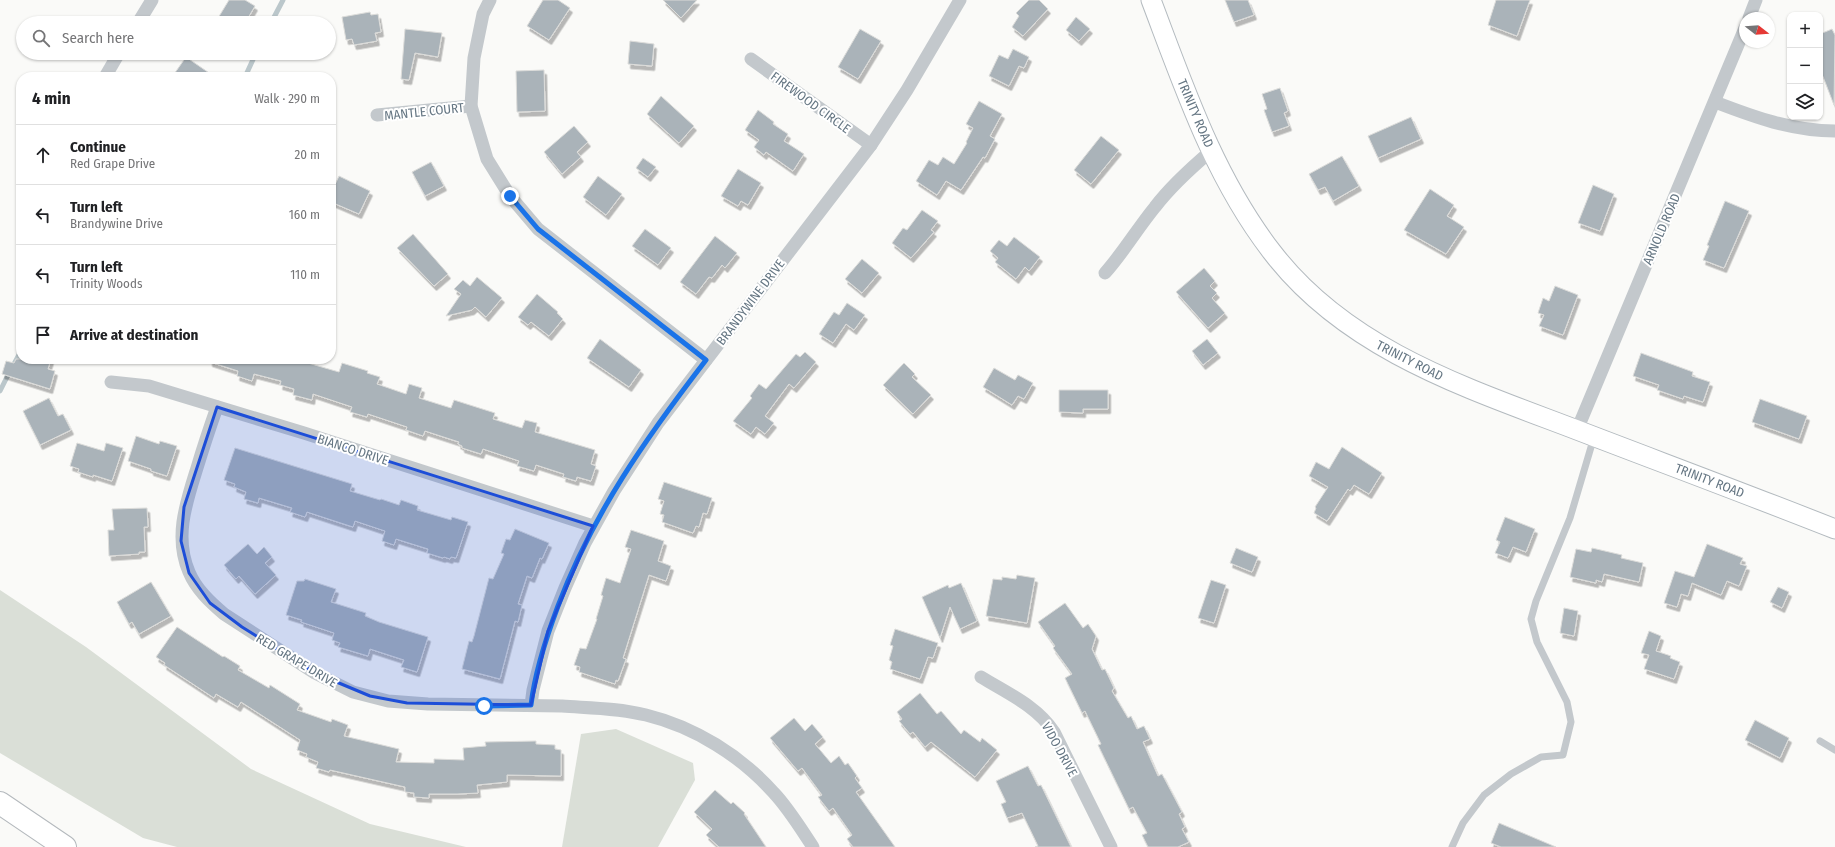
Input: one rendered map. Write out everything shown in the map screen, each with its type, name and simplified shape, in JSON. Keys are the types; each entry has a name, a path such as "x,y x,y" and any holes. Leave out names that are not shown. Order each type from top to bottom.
{"highway":[{"path":"0,804 66,847"}],"main road":[{"name":"TRINITY ROAD","path":"1151,0 1211,151 1229,187 1250,222 1273,254 1296,281 1353,329 1381,347 1453,382 1835,529"}],"street":[{"path":"142,16 152,0"},
{"path":"490,0 483,14 474,58 471,106 487,159 498,178 523,213 538,229 706,360"},
{"name":"BRANDYWINE DRIVE","path":"531,705 534,684 548,631 565,588 594,526 614,491 658,423 871,145 911,83 960,0"},
{"path":"1751,12 1756,0"},
{"name":"ARNOLD ROAD","path":"1585,433 1714,102 1739,42"},
{"name":"FIREWOOD CIRCLE","path":"751,58 871,145"},
{"path":"107,72 115,60"},
{"path":"1714,102 1784,126 1835,131"},
{"name":"MANTLE COURT","path":"377,116 471,106"},
{"path":"1105,273 1119,258 1154,207 1182,176 1211,151"},
{"name":"BIANCO DRIVE","path":"111,382 149,386 311,435 594,526"},
{"name":"RED GRAPE DRIVE","path":"217,407 184,507 181,541 189,572 198,588 210,603 242,627 315,673 353,692 406,703 484,706 531,705 623,710 647,715 674,724 698,734 717,745 760,778 790,813 813,847"},
{"name":"VIDO DRIVE","path":"981,677 1035,710 1047,722 1054,732 1111,847"}],"lane":[{"path":"1452,847 1464,823 1484,795 1512,774 1541,757 1564,755 1571,722 1567,702 1537,642 1532,619 1536,601 1570,518 1585,433"},
{"path":"1820,741 1835,750"}],"highlighted area":[{"path":"217,407 593,526 548,631 531,705 407,703 370,696 315,673 242,627 210,603 189,573 181,541 184,507"}],"shaded area":[{"path":"0,590 86,647 251,769 370,824 466,847 177,847 143,838 0,753"},
{"path":"616,729 693,763 695,780 658,847 562,847 581,734"}],"building":[{"path":"229,0 245,0 255,6 249,16 219,16"},
{"path":"543,0 558,0 570,8 549,40 527,26"},
{"path":"663,0 697,0 681,18"},
{"path":"1029,0 1039,0 1048,9 1023,36 1012,27 1019,16 1016,13"},
{"path":"1225,0 1248,0 1254,15 1234,22"},
{"path":"1496,0 1530,0 1517,36 1488,25"},
{"path":"370,12 371,15 378,14 381,32 375,33 377,41 354,45 352,39 346,40 342,17"},
{"path":"1076,17 1090,29 1079,41 1066,30"},
{"path":"405,29 442,33 438,57 415,53 409,80 401,79"},
{"path":"860,29 881,41 858,79 838,67"},
{"path":"1832,29 1835,35 1834,105 1823,77 1823,33"},
{"path":"630,41 654,44 652,66 628,64"},
{"path":"1013,49 1029,57 1024,68 1019,66 1009,86 989,76 999,55 1008,59"},
{"path":"184,60 190,60 208,72 176,72"},
{"path":"544,70 545,111 517,112 516,71"},
{"path":"1280,88 1288,111 1284,113 1289,126 1272,132 1264,110 1267,109 1262,94"},
{"path":"661,96 694,126 679,143 647,114"},
{"path":"979,101 1002,114 990,136 995,139 985,158 983,157 961,190 946,181 937,195 916,181 929,160 938,165 943,157 954,164 967,143 966,142 973,128 966,124"},
{"path":"758,110 774,122 773,124 788,134 784,141 804,154 793,171 766,152 764,155 754,147 759,140 745,130"},
{"path":"1411,117 1421,139 1378,158 1368,136"},
{"path":"574,126 588,142 577,152 581,157 562,174 544,152"},
{"path":"1101,136 1119,150 1091,184 1074,170"},
{"path":"1342,156 1359,186 1333,201 1325,187 1318,190 1309,174"},
{"path":"643,158 656,167 648,177 636,168"},
{"path":"431,162 444,186 425,196 412,172"},
{"path":"738,169 761,183 748,205 741,201 738,206 721,196"},
{"path":"339,176 370,191 359,214 336,204 336,182"},
{"path":"598,176 622,194 606,215 583,197"},
{"path":"1593,185 1614,194 1600,231 1578,223"},
{"path":"1430,189 1454,205 1447,216 1464,227 1446,254 1404,230"},
{"path":"1725,201 1749,211 1724,268 1703,260 1709,246 1707,245"},
{"path":"922,210 938,221 931,230 934,232 911,258 892,243 903,228 907,230"},
{"path":"645,229 671,248 658,265 632,246"},
{"path":"413,234 448,274 434,286 397,248"},
{"path":"715,236 737,253 725,268 722,265 712,278 709,277 696,294 680,282"},
{"path":"1014,237 1040,257 1029,271 1025,267 1016,279 995,262 998,258 990,251 999,240 1007,246"},
{"path":"862,259 879,273 862,293 845,279"},
{"path":"1204,268 1215,281 1210,286 1217,293 1212,298 1225,313 1208,328 1176,292"},
{"path":"477,277 502,298 486,317 475,307 472,310 446,316 461,294 454,289 463,280 470,286"},
{"path":"1555,286 1578,295 1563,335 1539,326 1544,315 1538,313 1543,298 1549,301"},
{"path":"537,294 558,312 557,313 563,319 549,336 531,322 528,325 518,317"},
{"path":"847,303 865,315 854,330 846,324 833,343 819,334 834,312 839,315"},
{"path":"600,339 641,370 629,387 587,358"},
{"path":"1207,339 1218,353 1203,365 1192,351"},
{"path":"805,352 816,362 794,388 789,384 765,416 774,423 765,434 756,427 751,434 733,421 752,398 750,396 759,384 766,389 796,354 800,357"},
{"path":"1641,353 1693,372 1692,376 1710,382 1703,402 1684,396 1683,399 1657,390 1659,385 1633,376"},
{"path":"16,359 16,364 50,364 48,369 55,371 50,389 2,374 6,361 14,363"},
{"path":"342,363 368,371 367,373 380,377 377,384 406,394 409,384 422,388 419,398 451,408 454,400 495,413 493,419 522,428 525,420 537,423 535,432 595,450 591,464 596,466 591,481 577,477 576,481 563,477 564,474 536,465 534,471 517,466 519,461 483,449 481,454 462,448 462,446 458,444 459,442 425,431 423,436 406,430 407,427 368,414 367,417 350,412 352,407 313,394 312,400 293,395 294,389 280,385 281,381 254,374 252,381 237,376 238,371 216,364 311,364 339,372"},
{"path":"904,363 915,374 912,377 931,395 913,414 883,385"},
{"path":"994,368 1015,380 1018,375 1033,383 1024,399 1018,396 1012,405 983,387"},
{"path":"1059,390 1108,390 1108,409 1083,409 1083,413 1059,412"},
{"path":"49,398 58,416 63,414 71,430 40,445 23,411"},
{"path":"1760,399 1807,416 1799,439 1752,422"},
{"path":"136,436 159,444 160,441 177,446 167,476 128,461"},
{"path":"77,443 104,451 106,443 123,448 112,481 78,472 79,469 70,466"},
{"path":"1342,447 1382,473 1369,494 1354,485 1350,491 1348,489 1327,521 1314,513 1315,507 1328,487 1309,476 1316,462 1329,469"},
{"path":"235,448 352,484 350,491 399,505 401,500 418,506 417,510 451,520 452,517 468,522 456,558 443,558 427,553 428,549 396,539 394,545 382,541 385,531 355,521 353,527 307,512 305,517 290,512 292,508 259,498 258,503 244,499 246,492 234,487 235,484 224,480"},
{"path":"664,482 712,498 707,514 703,513 699,527 696,526 693,533 662,522 664,515 660,514 664,501 658,499"},
{"path":"147,508 148,527 144,527 145,552 139,552 139,554 109,556 108,530 114,530 112,509"},
{"path":"1505,517 1535,529 1526,552 1513,547 1508,558 1495,553 1500,542 1496,540"},
{"path":"515,529 549,543 542,559 540,558 532,578 527,576 518,604 522,605 518,622 515,621 500,679 462,669 469,641 472,642 474,636 489,578 493,579 504,554 501,553 506,539 510,540"},
{"path":"631,530 664,541 658,561 671,566 666,581 649,575 623,658 626,659 618,681 616,680 615,684 579,672 580,667 574,665 580,648 586,649 597,619 603,596 601,595 606,578 620,583 631,549 625,547"},
{"path":"248,544 257,554 264,547 272,557 265,563 276,575 255,594 239,576 236,579 224,565"},
{"path":"1707,544 1743,558 1740,564 1747,566 1739,586 1727,581 1721,595 1692,583 1688,596 1681,594 1677,607 1664,603 1675,571 1694,577"},
{"path":"1236,548 1258,557 1252,572 1230,563"},
{"path":"1592,548 1622,555 1621,558 1643,563 1639,582 1604,574 1602,582 1596,580 1596,583 1570,577 1576,549 1591,552"},
{"path":"1017,575 1035,578 1027,623 986,616 993,579 1002,580 1002,577 1016,579"},
{"path":"305,579 336,589 331,602 366,613 365,616 379,622 428,637 417,672 401,667 404,660 370,649 368,656 338,647 340,643 332,640 334,633 301,622 302,620 286,615 297,581 304,581"},
{"path":"1211,580 1226,585 1214,623 1198,618"},
{"path":"151,582 171,616 139,634 132,622 129,624 117,602"},
{"path":"961,583 977,621 960,629 950,607 940,638 922,597 948,585 949,588"},
{"path":"1778,587 1789,592 1782,608 1770,602"},
{"path":"1065,603 1083,628 1088,624 1096,636 1092,649 1102,670 1105,669 1114,688 1112,691 1128,718 1131,716 1137,729 1144,726 1150,739 1143,742 1158,776 1162,774 1182,812 1179,814 1185,827 1182,829 1189,842 1178,847 1148,847 1142,835 1147,833 1133,807 1129,809 1098,745 1101,744 1085,711 1082,713 1065,678 1072,674 1053,648 1055,646 1038,622"},
{"path":"1564,608 1578,611 1574,636 1560,633"},
{"path":"177,627 223,657 224,656 240,666 238,670 269,688 270,685 300,704 297,710 331,722 332,719 348,725 344,736 399,749 396,762 434,763 434,759 464,760 463,748 486,746 485,742 536,741 536,744 555,745 555,749 561,750 561,776 507,775 507,782 477,785 478,793 429,794 429,798 414,797 414,793 405,792 405,787 316,768 318,762 306,757 307,754 297,750 300,740 241,702 238,707 216,694 214,698 164,665 165,663 156,657"},
{"path":"895,629 938,643 933,658 928,657 920,679 890,669 892,662 889,660 893,646 890,645"},
{"path":"1649,631 1661,636 1656,651 1671,656 1670,658 1680,662 1674,679 1644,669 1649,655 1641,653"},
{"path":"920,693 937,714 941,711 961,734 964,730 980,742 982,738 997,750 975,777 931,742 925,747 913,732 910,734 899,721 902,719 897,712"},
{"path":"794,718 805,731 812,724 823,737 815,744 831,763 839,756 845,765 848,763 857,776 855,778 862,788 856,792 895,847 853,847 847,839 852,835 833,808 829,811 818,797 822,795 802,768 798,771 770,738"},
{"path":"1755,720 1789,738 1780,758 1745,740"},
{"path":"1028,766 1038,786 1041,785 1071,847 1035,847 1038,846 1022,813 1007,818 1001,804 1006,802 996,781"},
{"path":"715,790 731,804 733,802 745,813 744,814 766,847 719,847 706,835 712,829 694,812"},
{"path":"1499,823 1556,847 1501,847 1491,843"}],"waterway":[{"path":"275,16 283,0"},
{"path":"247,72 253,60"},
{"path":"14,364 16,360"},
{"path":"0,391 10,371"}],"route":[{"path":"484,706 531,705 533,690 548,631 585,543 634,458 658,423 706,360 538,229 510,196"}]}
